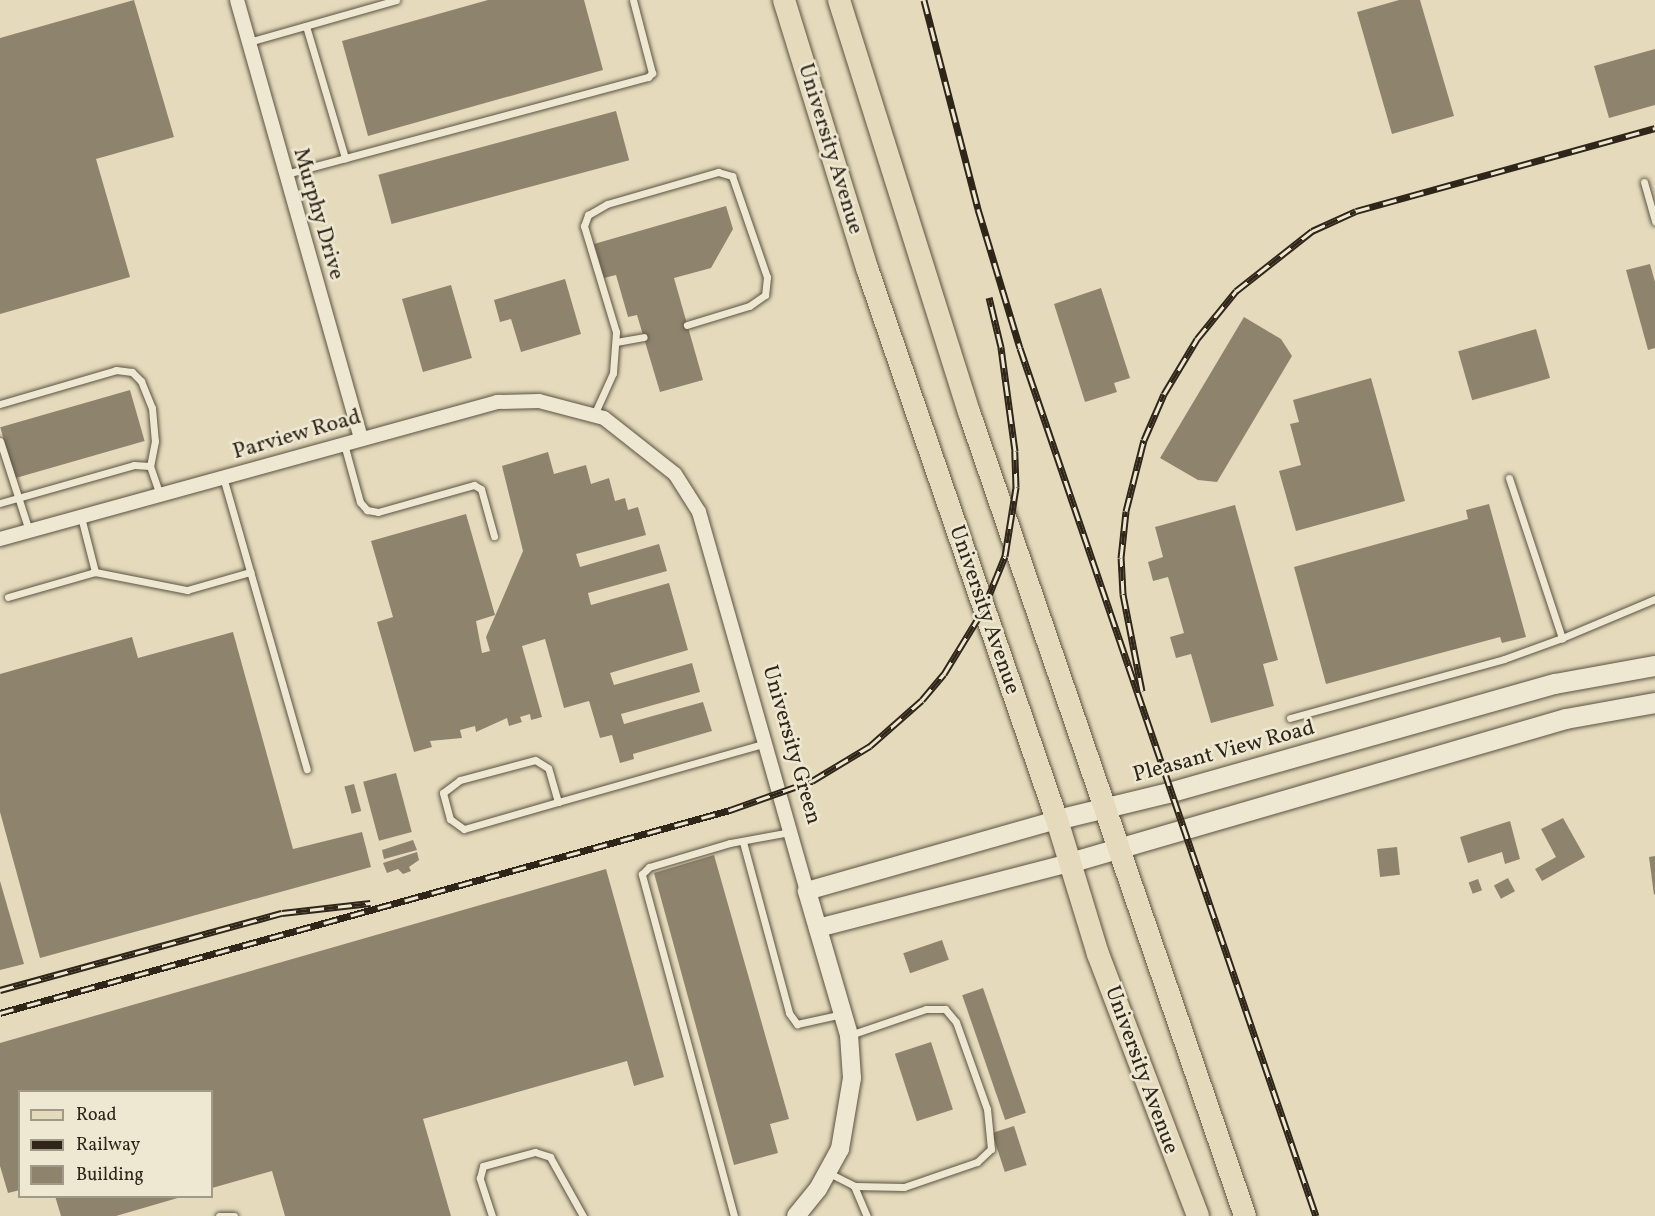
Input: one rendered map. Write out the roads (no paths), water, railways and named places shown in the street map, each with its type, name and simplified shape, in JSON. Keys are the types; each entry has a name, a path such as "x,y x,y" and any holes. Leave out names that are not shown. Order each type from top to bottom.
{"main road":[{"name":"University Avenue","path":"784,0 867,268 1057,820 1098,954 1198,1216"},
{"path":"839,0 937,315 1245,1216"},
{"name":"Pleasant View Road","path":"1057,820 1556,684 1655,666"},
{"path":"1070,862 1566,719 1655,703"}],"street":[{"name":"Murphy Drive","path":"237,0 361,439"},
{"name":"Parview Road","path":"0,539 497,402 539,401 600,418"},
{"name":"University Green","path":"600,418 675,474 699,512 849,1035 852,1078 846,1122 840,1149 827,1172"},
{"name":"Pleasant View Road","path":"807,891 1057,820"},
{"path":"818,928 1070,862"},
{"path":"796,1216 827,1172"}],"lane":[{"path":"249,42 396,0"},
{"path":"285,174 648,77 652,73 633,0"},
{"path":"306,26 345,158"},
{"path":"600,418 613,373 616,342 584,226 588,214 606,204 718,172 732,176 767,277 765,295 749,306 687,325"},
{"path":"1644,182 1655,221"},
{"path":"616,342 644,337"},
{"path":"0,404 116,370 132,372 141,381 152,408 155,441 150,466 160,495"},
{"path":"0,441 29,531"},
{"path":"344,444 360,502 367,510 378,512 474,485 481,489 494,536"},
{"path":"0,503 134,465 150,466"},
{"path":"223,477 308,769"},
{"path":"1509,478 1562,638"},
{"path":"81,517 95,572"},
{"path":"8,597 95,572 187,590 250,572"},
{"path":"1290,718 1504,659 1562,638 1655,599"},
{"path":"558,802 548,768 535,760 460,780 443,793 450,819 464,829 766,743"},
{"path":"734,1216 642,874 649,867 790,832"},
{"path":"744,842 789,1013 797,1024 843,1014"},
{"path":"827,1172 854,1186 904,1187 977,1162 992,1149 987,1109 960,1032 945,1009 926,1009 849,1035"},
{"path":"492,1216 480,1178 483,1166 535,1152 550,1157 583,1216"},
{"path":"854,1186 867,1216"},
{"path":"219,1216 234,1216"}],"railway":[{"path":"924,0 978,209 1020,348 1316,1216"},
{"path":"1142,691 1123,594 1121,558 1126,511 1144,440 1164,394 1197,339 1236,291 1312,231 1356,211 1655,128"},
{"path":"0,1013 730,810 812,781 870,746 922,700 944,674 983,610 1005,556 1016,487 1015,451 1001,347 989,297"},
{"path":"0,990 282,913 370,903"}]}
